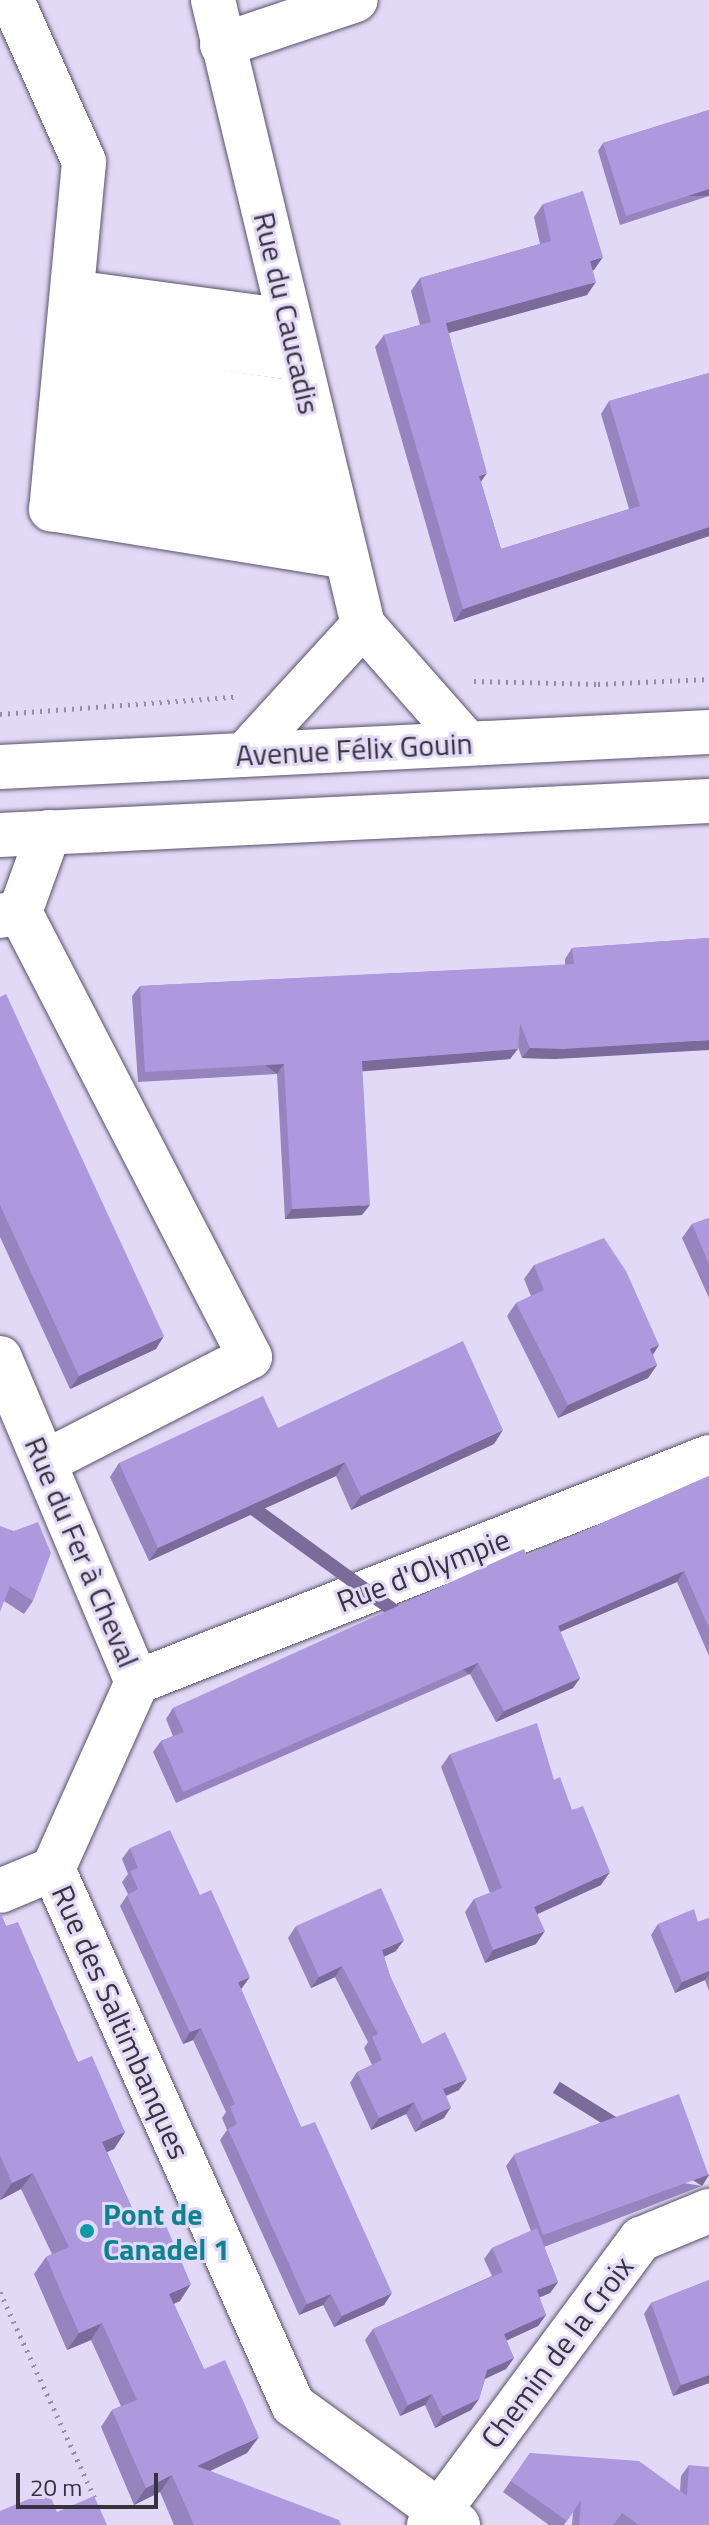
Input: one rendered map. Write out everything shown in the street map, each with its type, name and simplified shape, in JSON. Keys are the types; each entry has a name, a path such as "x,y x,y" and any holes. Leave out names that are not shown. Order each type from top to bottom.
{"street":[{"path":"12,0 84,162 51,509 327,480"},
{"name":"Rue du Caucadis","path":"213,0 363,625 467,743"},
{"path":"222,45 356,0"},
{"path":"63,385 294,340"},
{"path":"63,385 327,480"},
{"path":"63,385 327,480"},
{"path":"245,754 363,625"},
{"name":"Avenue Félix Gouin","path":"0,767 709,732"},
{"path":"0,835 709,801"},
{"path":"45,1462 250,1357 10,914 49,832"},
{"name":"Rue du Fer à Cheval","path":"0,1358 137,1682 53,1869"},
{"name":"Rue d'Olympie","path":"137,1682 709,1457"},
{"path":"0,1891 53,1869"},
{"name":"Rue des Saltimbanques","path":"53,1869 293,2405 442,2520"},
{"name":"Chemin de la Croix","path":"442,2520 641,2239 709,2211"}],"path":[{"path":"460,677 598,684 709,679"},
{"path":"0,714 238,696"},
{"path":"0,2292 101,2511"}],"building":[{"path":"709,110 709,189 626,216 603,143"},
{"path":"583,191 603,257 590,261 596,282 446,323 487,473 479,476 501,549 640,506 609,401 709,373 709,527 463,609 384,335 431,322 420,278 551,241 543,204"},
{"path":"709,938 709,1040 563,1049 530,1048 520,1023 518,1049 362,1061 370,1205 292,1209 284,1064 145,1072 140,986 574,964 572,948"},
{"path":"6,994 164,1336 79,1376 0,1205 0,997"},
{"path":"709,1218 709,1264 692,1224"},
{"path":"604,1238 626,1271 659,1345 650,1349 657,1365 568,1405 516,1303 544,1290 534,1265"},
{"path":"463,1341 503,1430 361,1496 345,1462 158,1548 119,1463 263,1396 278,1428"},
{"path":"709,1476 709,1628 684,1571 558,1626 580,1678 504,1711 478,1663 183,1792 161,1741 184,1732 173,1708 517,1552 524,1549 527,1556"},
{"path":"38,1522 51,1553 33,1601 10,1586 0,1612 0,1526 14,1531"},
{"path":"537,1723 554,1780 560,1777 572,1810 583,1806 610,1872 534,1907 545,1931 493,1950 474,1899 502,1888 450,1754"},
{"path":"170,1830 200,1895 211,1890 250,1977 238,1982 301,2127 315,2122 392,2293 342,2316 331,2294 307,2304 228,2129 237,2124 230,2107 235,2104 201,2028 190,2032 127,1895 138,1889 130,1871 138,1868 130,1848"},
{"path":"381,1888 404,1940 382,1950 390,1976 422,2044 445,2032 467,2079 443,2089 451,2107 423,2121 414,2102 379,2118 357,2072 382,2060 372,2037 378,2034 342,1966 319,1977 296,1926"},
{"path":"694,1909 698,1922 709,1918 709,1971 682,1982 658,1924"},
{"name":"Pont de Canadel 1","path":"0,1912 6,1926 18,1922 78,2062 92,2056 125,2132 102,2142 136,2217 158,2207 191,2284 169,2294 204,2369 225,2360 259,2437 197,2466 339,2520 341,2525 194,2525 172,2475 146,2488 112,2410 137,2400 102,2323 79,2333 46,2257 69,2247 33,2173 12,2183 0,2155"},
{"path":"679,2094 708,2175 543,2235 514,2154"},
{"path":"537,2228 558,2282 537,2290 546,2315 504,2334 514,2358 487,2370 479,2399 443,2416 432,2394 408,2405 373,2329 503,2272 492,2248"},
{"path":"709,2280 709,2375 681,2385 651,2303"},
{"path":"530,2453 639,2461 687,2496 689,2465 709,2467 709,2525 639,2525 622,2513 613,2525 579,2525 581,2500 567,2521 511,2481"},
{"path":"48,2491 57,2512 94,2496 107,2525 0,2525 0,2511"}],"place":[{"name":"Pont de Canadel 1","path":"87,2231"}]}
